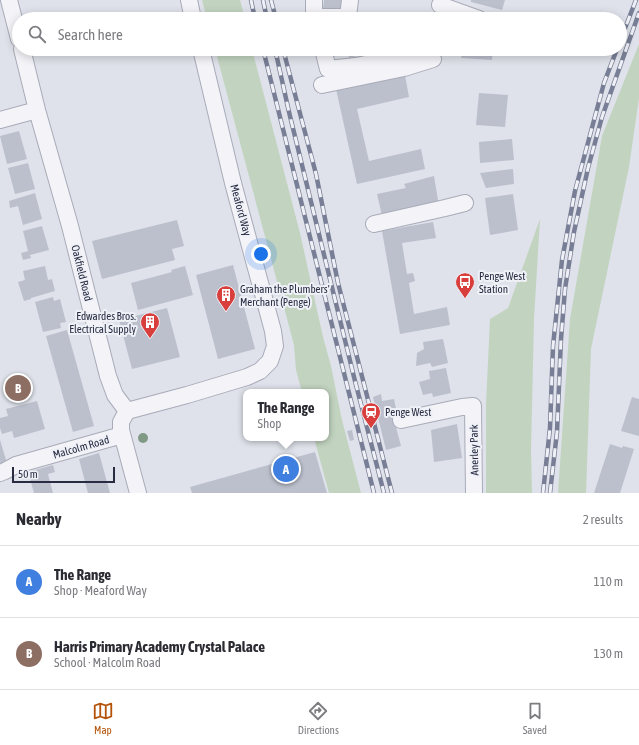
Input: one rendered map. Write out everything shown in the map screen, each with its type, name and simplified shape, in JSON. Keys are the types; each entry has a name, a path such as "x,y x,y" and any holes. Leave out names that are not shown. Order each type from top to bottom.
{"street":[{"path":"9,0 12,12"},
{"path":"189,0 192,12"},
{"path":"314,0 314,12"},
{"path":"349,12 350,0"},
{"path":"440,5 460,12"},
{"name":"Oakfield Road","path":"24,56 37,110 70,226 108,376 115,395 127,411"},
{"name":"Meaford Way","path":"127,411 246,377 260,371 270,361 275,346 273,331 203,56"},
{"path":"325,56 328,69 426,56"},
{"path":"322,86 404,68 431,56"},
{"path":"0,120 37,110"},
{"path":"374,224 465,203"},
{"name":"Anerley Park","path":"401,420 473,406 474,493"},
{"path":"127,411 122,422 121,430 138,493"},
{"name":"Malcolm Road","path":"0,473 5,472 16,465 122,435"}],"green space":[{"path":"202,0 240,0 243,12 205,12"},
{"path":"639,44 639,98 629,167 591,349 586,493 558,493 570,319 602,136"},
{"path":"217,56 254,56 300,233 342,420 361,493 329,493 315,441 329,441 329,389 301,389 296,370 294,345"},
{"path":"540,219 534,319 531,450 532,493 486,493 486,404 490,319 508,308"}],"building":[{"path":"324,0 348,0 348,10 323,9"},
{"path":"471,0 505,0 502,10 471,2"},
{"path":"461,56 492,56 492,60 461,58"},
{"path":"405,75 409,97 357,109 369,161 421,149 425,169 357,184 336,89"},
{"path":"479,93 508,95 505,127 476,125"},
{"path":"19,131 27,159 7,164 0,136"},
{"path":"512,139 514,160 480,163 479,142"},
{"path":"28,163 35,189 15,194 8,168"},
{"path":"513,169 514,184 486,188 480,173"},
{"path":"434,176 439,206 383,220 377,194 406,188 404,184"},
{"path":"35,193 42,219 23,225 18,206 10,208 9,201"},
{"path":"513,194 518,230 490,235 485,198"},
{"path":"177,220 184,246 172,249 175,260 102,279 92,241"},
{"path":"433,222 436,238 402,243 407,274 413,273 415,281 409,283 414,314 447,307 450,325 400,334 382,231"},
{"path":"42,226 49,250 30,255 31,258 23,260 21,253 28,251 23,231"},
{"name":"Graham the Plumbers' Merchant (Penge)","path":"233,265 255,349 218,359 196,275"},
{"path":"45,266 48,280 52,279 55,291 24,301 18,282 25,280 23,271"},
{"path":"185,266 193,295 138,310 131,283 172,272 171,270"},
{"path":"53,297 54,301 60,299 66,322 60,323 61,328 43,332 35,302"},
{"name":"Edwardes Bros. Electrical Supply","path":"167,308 180,357 132,369 119,320"},
{"path":"67,330 94,426 73,432 46,336"},
{"path":"443,339 448,363 432,367 430,363 416,366 417,353 424,349 423,342"},
{"path":"446,368 451,393 433,397 432,393 423,395 419,382 430,379 429,371"},
{"path":"381,394 382,401 394,399 397,414 393,416 401,446 386,450 373,397"},
{"path":"632,397 639,399 639,436 621,431"},
{"path":"37,401 45,429 14,438 12,431 2,434 0,428 0,418 8,416 6,409"},
{"path":"457,424 462,458 434,462 431,430"},
{"path":"352,430 354,440 350,441 347,431"},
{"path":"0,440 7,463 0,465"},
{"path":"610,444 622,448 623,446 634,449 620,493 594,493"},
{"path":"315,452 327,493 192,493 190,487"},
{"path":"99,453 110,493 88,493 79,459"},
{"path":"53,465 55,472 48,474 53,493 34,493 28,472"}],"railway":[{"path":"251,0 254,12"},
{"path":"263,0 266,12"},
{"path":"271,0 274,12"},
{"path":"627,23 636,0"},
{"path":"627,47 639,13"},
{"path":"265,56 374,493"},
{"path":"277,56 355,381 384,493"},
{"path":"285,56 316,174 338,283 392,493"},
{"path":"543,493 550,428 553,346 562,260 575,191 604,83 614,56"},
{"path":"550,493 557,432 561,339 565,289 574,232 588,168 602,117 624,56"}],"place":[{"name":"Penge West Station","path":"465,299"},
{"name":"Graham the Plumbers' Merchant (Penge)","path":"226,312"},
{"name":"Edwardes Bros. Electrical Supply","path":"150,339"},
{"name":"Harris Primary Academy Crystal Palace","path":"18,388"},
{"name":"Penge West","path":"371,429"},
{"name":"The Range","path":"286,469"}]}
